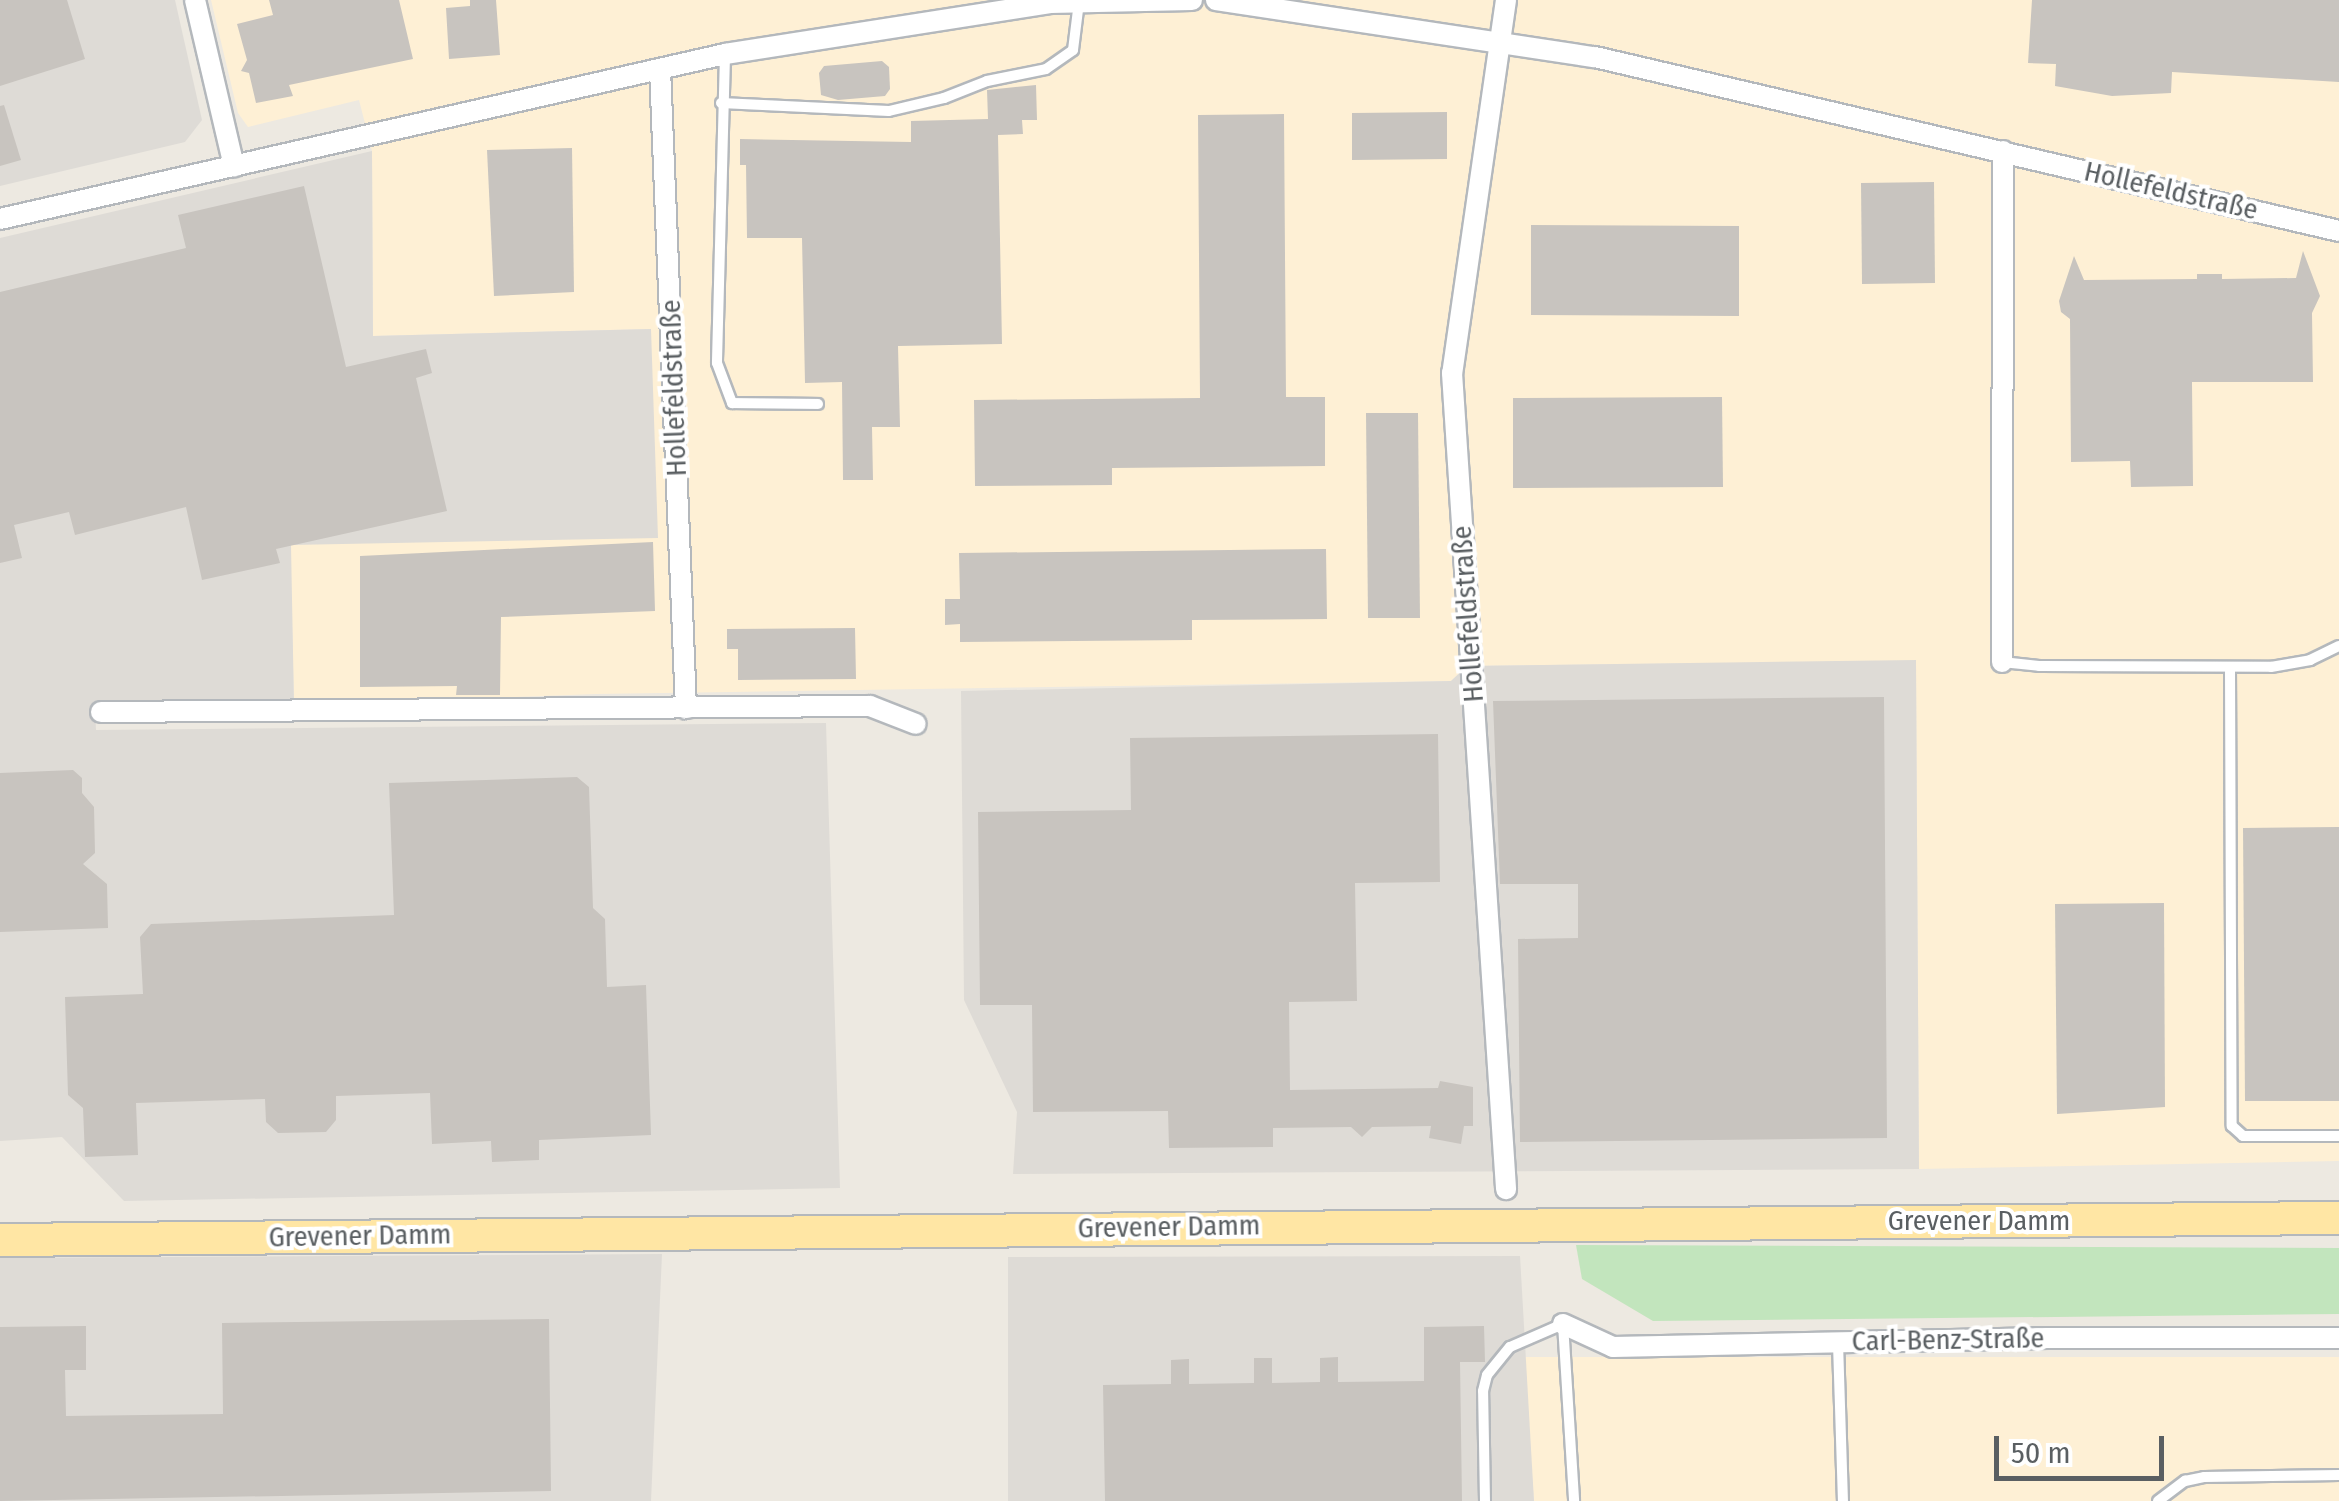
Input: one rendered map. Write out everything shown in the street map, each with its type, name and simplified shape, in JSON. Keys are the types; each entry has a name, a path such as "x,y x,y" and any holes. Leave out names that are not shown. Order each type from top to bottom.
{"main road":[{"name":"Grevener Damm","path":"0,1240 2339,1218"}],"street":[{"path":"195,0 234,166"},
{"path":"0,219 725,54 1050,3 1192,0"},
{"name":"Hollefeldstraße","path":"1216,0 1595,57 2339,231"},
{"path":"1500,42 1506,0"},
{"name":"Hollefeldstraße","path":"1500,42 1452,373 1506,1189"},
{"name":"Hollefeldstraße","path":"660,69 686,708"},
{"path":"2002,662 2003,151"},
{"path":"102,712 870,706 916,724"},
{"name":"Carl-Benz-Straße","path":"1562,1324 1613,1347 2339,1338"}],"lane":[{"path":"721,103 889,111 944,98 987,82 1046,69 1073,50 1080,2"},
{"path":"725,54 718,363 732,403 818,404"},
{"path":"2002,662 2039,666 2230,667 2291,664 2339,646"},
{"path":"2230,667 2232,1126 2243,1136 2339,1136"},
{"path":"1486,1501 1483,1391 1488,1376 1510,1347 1562,1324 1574,1501"},
{"path":"1838,1342 1840,1500"},
{"path":"2158,1501 2185,1480 2204,1476 2339,1475"}],"shaded area":[{"path":"0,0 175,0 202,120 185,142 0,186"},
{"path":"211,0 2339,0 2339,1161 1919,1169 1916,661 1467,666 1451,681 596,694 294,705 290,545 651,329 373,336 372,151 359,100 248,127 238,113"},
{"path":"372,151 373,336 651,329 658,538 291,545 294,705 95,709 96,730 826,723 840,1188 124,1201 62,1137 0,1141 0,238"},
{"path":"1916,660 1919,1169 1013,1174 1017,1112 964,1000 961,691 1451,681 1467,666"},
{"path":"662,1254 651,1501 0,1501 0,1258"},
{"path":"1520,1256 1534,1501 1008,1501 1008,1257"},
{"path":"1522,1357 2339,1357 2339,1501 1534,1501"}],"green space":[{"path":"1576,1245 2339,1248 2339,1314 1653,1321 1582,1279"}],"building":[{"path":"0,0 67,0 85,59 0,86"},
{"path":"269,0 399,0 413,59 289,85 293,96 256,103 249,73 241,71 247,60 237,24 273,15"},
{"path":"470,0 496,0 500,55 449,59 446,8 470,6"},
{"path":"2032,0 2339,0 2339,82 2172,72 2171,93 2112,96 2055,86 2056,64 2028,63"},
{"path":"882,61 889,67 890,89 885,96 838,100 821,95 819,73 824,66"},
{"path":"1036,85 1037,120 1022,120 1023,134 998,135 1002,344 898,346 900,427 872,427 873,480 843,480 842,382 805,383 802,238 747,238 746,165 740,165 740,139 911,142 911,121 988,119 987,90"},
{"path":"4,105 21,160 0,166 0,106"},
{"path":"1447,112 1447,159 1352,160 1352,113"},
{"path":"1284,114 1286,397 1325,397 1325,466 1112,468 1112,485 975,486 974,400 1200,398 1198,115"},
{"path":"572,148 574,292 494,296 487,150"},
{"path":"1934,182 1935,283 1862,284 1861,183"},
{"path":"304,186 346,367 426,349 432,373 416,378 447,511 276,549 280,563 202,580 186,507 75,535 69,512 14,525 22,558 0,563 0,292 186,248 178,215"},
{"path":"1531,225 1739,226 1739,316 1531,315"},
{"path":"2303,251 2320,296 2312,313 2313,382 2192,382 2193,486 2131,487 2130,461 2071,462 2070,319 2061,312 2059,301 2074,256 2084,280 2197,279 2197,274 2222,274 2222,279 2296,278"},
{"path":"1722,397 1723,487 1513,488 1513,398"},
{"path":"1366,413 1418,413 1420,618 1368,618"},
{"path":"653,542 655,611 501,617 500,695 456,695 457,686 360,687 360,556"},
{"path":"1326,549 1327,619 1192,620 1192,640 960,642 960,624 945,625 945,599 960,599 959,553"},
{"path":"855,628 856,679 738,680 738,649 727,649 727,629"},
{"path":"1884,697 1887,1138 1520,1142 1518,939 1578,938 1578,884 1500,884 1493,701"},
{"path":"1438,734 1440,882 1355,883 1357,1001 1289,1002 1290,1090 1438,1088 1440,1081 1473,1087 1473,1126 1464,1126 1461,1144 1429,1138 1431,1126 1372,1127 1362,1137 1351,1127 1273,1128 1273,1147 1169,1148 1168,1111 1033,1112 1032,1005 980,1005 978,812 1131,810 1130,738"},
{"path":"73,770 82,778 82,793 94,807 95,853 83,864 107,884 108,928 0,932 0,773"},
{"path":"577,777 589,787 593,908 605,919 607,987 646,985 651,1135 539,1140 539,1160 492,1162 491,1141 432,1144 430,1093 336,1096 336,1120 326,1132 278,1133 266,1122 265,1099 136,1103 138,1155 85,1157 83,1108 68,1095 65,997 143,994 140,937 151,924 394,915 389,783"},
{"path":"2339,827 2339,1101 2245,1101 2243,828"},
{"path":"2164,903 2165,1107 2057,1114 2055,904"},
{"path":"549,1319 551,1491 0,1501 0,1327 86,1326 86,1370 65,1370 66,1416 223,1414 222,1323"},
{"path":"1484,1326 1485,1362 1460,1362 1462,1501 1105,1501 1103,1385 1171,1384 1171,1360 1189,1359 1189,1384 1254,1383 1254,1358 1272,1358 1272,1383 1320,1382 1320,1358 1338,1357 1338,1382 1424,1381 1424,1327"}]}
